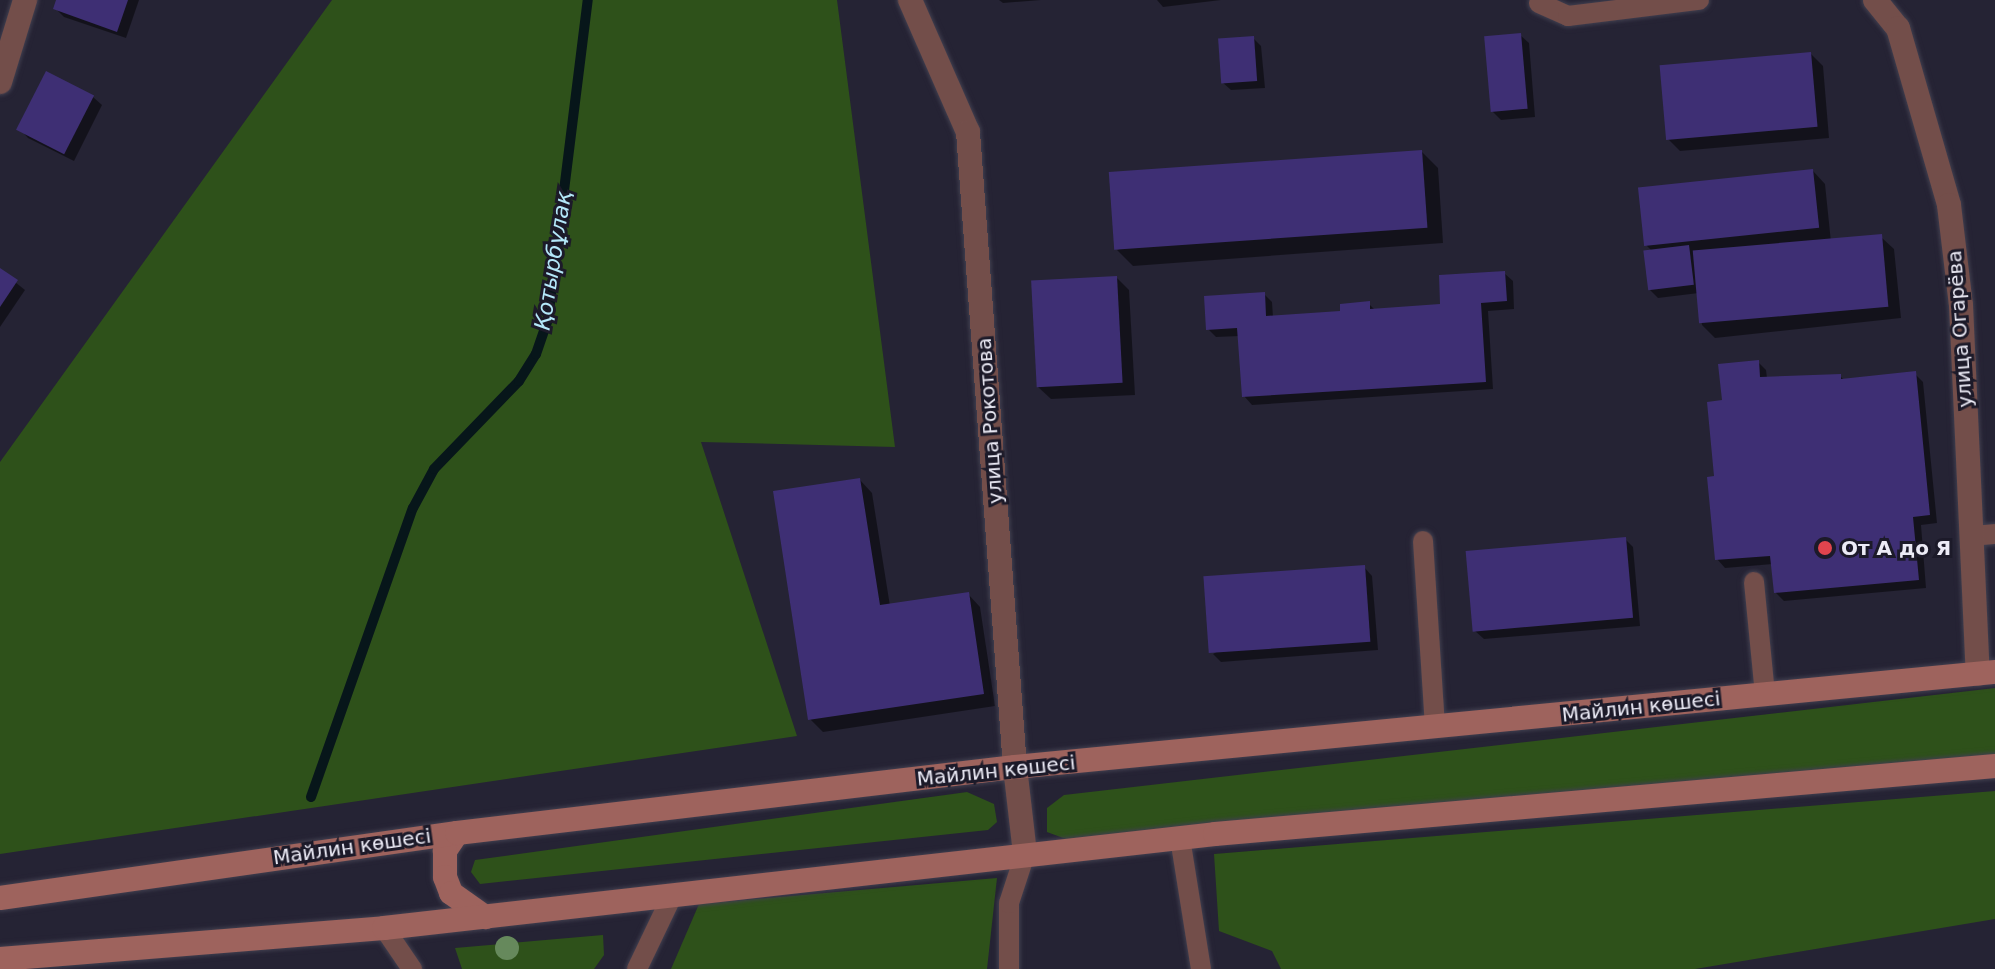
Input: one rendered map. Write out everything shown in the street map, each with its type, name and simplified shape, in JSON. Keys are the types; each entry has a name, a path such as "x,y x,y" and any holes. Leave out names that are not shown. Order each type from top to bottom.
{"main road":[{"name":"Майлин көшесі","path":"0,898 457,833 1015,767 1987,673"},
{"path":"0,959 384,928 1180,838 1995,766"},
{"path":"457,833 445,851 445,877 451,893 485,917"}],"street":[{"path":"0,82 25,0"},
{"name":"улица Рокотова","path":"910,0 968,132 1015,767 1025,854"},
{"name":"улица Огарёва","path":"1875,0 1898,28 1949,205 1984,535 1987,673"}],"lane":[{"path":"1539,3 1568,16 1699,0"},
{"path":"1423,541 1435,727"},
{"path":"1754,582 1765,695"},
{"path":"1180,838 1201,969"},
{"path":"1009,969 1009,903 1025,854"},
{"path":"637,969 672,896"},
{"path":"384,928 412,969"}],"green space":[{"path":"332,0 837,0 895,447 701,442 797,736 0,854 0,462"},
{"path":"1995,688 1995,756 1074,842 1047,832 1047,808 1064,795"},
{"path":"1995,791 1995,919 1695,969 1281,969 1272,951 1219,931 1214,854"},
{"path":"967,792 994,804 997,822 988,830 480,884 471,872 475,860"},
{"path":"997,878 987,969 671,969 699,904"},
{"path":"603,935 604,955 594,969 462,969 455,948"}],"building":[{"path":"56,0 128,0 117,32 53,9"},
{"path":"1521,33 1528,109 1491,112 1484,36"},
{"path":"1254,36 1257,81 1221,83 1218,39"},
{"path":"1811,52 1818,127 1666,140 1660,65"},
{"path":"46,71 94,96 64,154 16,130"},
{"path":"1422,150 1427,228 1114,250 1109,172"},
{"path":"1813,169 1819,228 1644,246 1638,187"},
{"path":"1882,234 1888,307 1699,323 1693,251"},
{"path":"1689,245 1694,285 1648,290 1643,251"},
{"path":"0,268 18,280 0,307"},
{"path":"1505,271 1507,301 1481,303 1486,382 1242,397 1237,328 1206,330 1204,296 1265,292 1266,316 1340,311 1340,304 1370,301 1370,309 1440,304 1439,275"},
{"path":"1117,276 1123,383 1037,387 1031,281"},
{"path":"1759,360 1760,377 1841,374 1841,379 1916,371 1930,515 1913,517 1919,580 1774,593 1770,556 1715,560 1707,477 1714,476 1707,402 1722,400 1718,364"},
{"path":"860,478 880,605 969,592 984,694 808,720 773,491"},
{"path":"1626,537 1633,618 1473,632 1466,551"},
{"path":"1365,565 1370,642 1209,653 1203,576"}],"waterway":[{"name":"Қотырбұлақ","path":"311,797 413,508 434,469 519,381 536,354 548,319 588,0"}],"place":[{"name":"От А до Я","path":"1825,548"}]}
